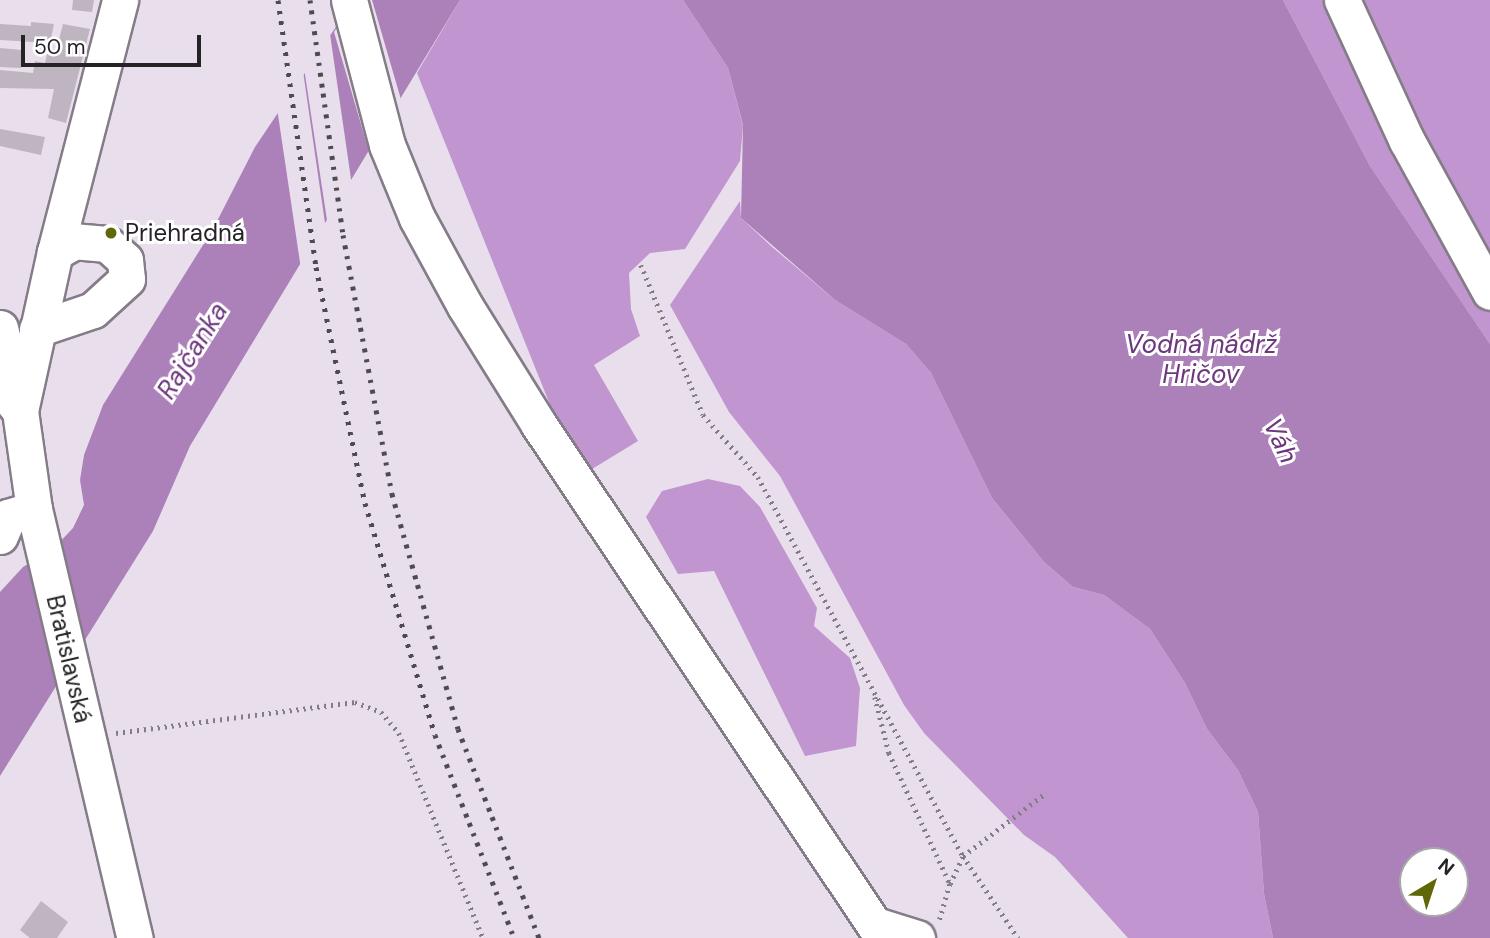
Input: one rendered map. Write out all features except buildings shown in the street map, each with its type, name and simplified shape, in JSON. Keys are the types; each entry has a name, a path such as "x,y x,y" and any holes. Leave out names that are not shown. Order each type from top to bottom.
{"street":[{"path":"10,398 37,329 120,0"},
{"path":"349,0 387,145 417,218 485,339 879,931 931,934"},
{"path":"1342,0 1407,141 1490,292"},
{"path":"37,329 93,310 127,279 125,260 107,244 75,242 55,252"},
{"path":"0,328 10,398"},
{"name":"Bratislavská","path":"10,398 135,938"},
{"path":"0,536 8,517 37,521"}],"path":[{"path":"641,265 704,415 758,477 963,856 1018,938"},
{"path":"872,688 889,753 950,884"},
{"path":"88,737 355,702 381,712 399,733 482,938"},
{"path":"931,934 939,923 950,884 963,856 1043,795"}],"shaded area":[{"path":"460,0 683,0 728,68 743,126 740,161 685,249 650,253 629,273 631,309 640,336 594,365 638,441 579,477 417,73"},
{"path":"1283,0 1490,0 1490,344 1370,166"},
{"path":"740,201 741,218 771,246 835,300 906,344 931,373 992,498 1044,562 1073,587 1104,595 1150,629 1185,683 1207,729 1238,770 1258,812 1264,894 1273,938 1128,938 1055,857 1024,835 924,733 904,705 780,476 729,412 670,305"},
{"path":"708,479 740,486 760,507 817,608 814,626 850,658 860,688 856,746 805,756 714,571 678,574 646,517 662,491"}],"water":[{"name":"Rajčanka","path":"354,0 460,0 190,446 153,531 0,776 0,592 23,567 55,547 73,528 84,505 80,480 84,455 103,405 213,229 255,147"},
{"name":"Vodná nádrž Hričov","path":"683,0 1283,0 1370,166 1490,344 1490,938 1273,938 1264,894 1258,812 1238,770 1207,729 1185,683 1150,629 1104,595 1073,587 1044,562 992,498 931,373 906,344 835,300 741,218 743,125 728,68"}],"pier":[{"path":"354,0 372,0 402,103 370,155 334,32"},
{"path":"330,34 352,186 328,227 304,68"},
{"path":"303,71 326,230 301,269 277,108"}],"railway":[{"path":"278,0 316,267 365,503 435,735 514,938"},
{"path":"310,0 343,235 392,494 458,729 539,938"}],"place":[{"name":"Priehradná","path":"111,233"}],"water label":[{"name":"Váh","path":"1280,441"}]}
